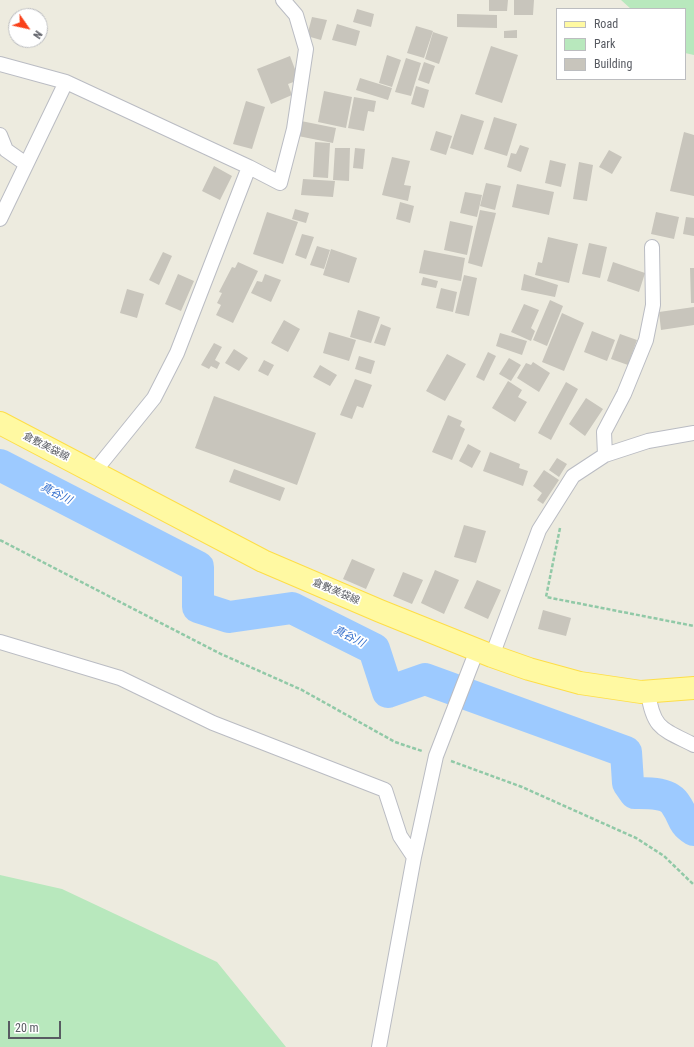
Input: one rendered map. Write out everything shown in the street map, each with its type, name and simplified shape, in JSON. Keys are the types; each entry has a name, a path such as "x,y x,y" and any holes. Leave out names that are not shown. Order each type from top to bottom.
{"main road":[{"name":"倉敷美袋線","path":"0,423 263,561 484,653 580,683 648,692 694,688"}],"street":[{"path":"0,64 66,82 249,167 280,183 294,129 306,49 296,15 283,0"},
{"path":"0,219 66,82"},
{"path":"0,135 6,150 26,164"},
{"path":"94,472 154,398 174,359 249,167"},
{"path":"605,455 604,432 624,394 646,340 653,305 652,247"},
{"path":"380,1047 414,857 438,752 469,671 484,653 539,530 573,476 605,455 648,441 694,433"},
{"path":"0,642 120,678 213,723 385,790 400,836 414,857"},
{"path":"648,692 654,720 666,731 694,745"}],"path":[{"path":"558,500 562,519 546,598 694,626"},
{"path":"0,540 222,654 302,690 395,742 438,752 522,787 636,838 664,856 694,885"}],"green space":[{"path":"621,0 694,0 694,55 686,53 686,8 630,8"},
{"path":"0,875 62,889 217,962 286,1047 0,1047"}],"building":[{"path":"489,0 508,0 507,11 489,11"},
{"path":"514,0 534,0 533,15 514,15"},
{"path":"357,9 374,14 371,27 353,22"},
{"path":"457,14 497,15 497,28 457,27"},
{"path":"312,17 327,20 321,40 307,36"},
{"path":"337,24 360,31 356,46 332,40"},
{"path":"416,26 433,31 424,58 407,53"},
{"path":"517,30 517,38 504,38 504,31"},
{"path":"433,32 448,37 439,64 425,59"},
{"path":"491,46 518,55 502,103 475,94"},
{"path":"387,55 401,60 392,87 379,83"},
{"path":"290,56 299,80 288,84 292,95 271,104 257,69"},
{"path":"406,58 421,63 411,96 395,92"},
{"path":"424,62 435,66 429,84 418,80"},
{"path":"360,78 392,88 388,100 356,90"},
{"path":"416,86 429,90 424,108 411,104"},
{"path":"324,91 352,97 346,128 318,122"},
{"path":"354,97 376,101 374,112 368,111 364,131 348,128"},
{"path":"246,101 265,107 252,149 233,144"},
{"path":"461,114 484,121 473,155 450,148"},
{"path":"494,117 517,124 507,156 484,149"},
{"path":"301,121 336,128 333,143 298,136"},
{"path":"436,131 452,136 446,155 430,150"},
{"path":"684,132 694,135 694,196 670,191"},
{"path":"315,142 330,143 328,178 313,177"},
{"path":"520,145 529,148 521,172 507,167 511,153 516,154"},
{"path":"335,148 350,148 349,181 333,180"},
{"path":"355,148 365,149 363,169 353,168"},
{"path":"609,150 622,157 612,174 599,167"},
{"path":"392,157 410,161 404,185 411,186 408,201 382,195"},
{"path":"550,160 566,164 561,187 545,183"},
{"path":"579,162 593,165 587,201 573,199"},
{"path":"214,166 232,176 220,200 202,191"},
{"path":"303,179 335,181 333,197 301,195"},
{"path":"486,183 501,186 495,210 480,206"},
{"path":"517,184 554,192 549,215 512,207"},
{"path":"465,192 482,195 477,217 460,213"},
{"path":"400,202 414,206 410,223 396,219"},
{"path":"295,209 309,213 306,223 292,219"},
{"path":"480,210 496,213 482,267 468,263"},
{"path":"267,212 298,222 283,264 253,254"},
{"path":"656,212 679,217 674,239 651,234"},
{"path":"686,217 694,218 694,236 683,234"},
{"path":"450,221 473,226 467,255 444,250"},
{"path":"302,234 314,237 306,259 295,255"},
{"path":"548,237 578,244 569,283 535,275 538,262 542,263"},
{"path":"589,243 607,247 600,278 582,274"},
{"path":"317,246 330,250 324,269 310,265"},
{"path":"331,249 357,258 349,283 323,275"},
{"path":"424,250 465,258 461,281 419,273"},
{"path":"163,252 172,256 159,285 149,280"},
{"path":"238,262 258,271 233,323 216,315 221,305 217,303 222,293 219,292 232,267 235,268"},
{"path":"613,262 645,273 639,292 607,281"},
{"path":"690,268 694,268 694,303 691,303"},
{"path":"178,274 194,281 181,311 165,304"},
{"path":"265,274 281,280 271,302 251,293 257,281 262,282"},
{"path":"524,274 558,285 555,297 521,290"},
{"path":"464,275 477,278 469,316 455,313"},
{"path":"423,277 438,281 436,288 421,285"},
{"path":"441,288 457,292 453,312 436,308"},
{"path":"127,289 144,294 137,318 120,313"},
{"path":"550,300 563,306 547,346 533,340"},
{"path":"524,304 539,310 531,328 535,331 531,341 511,332"},
{"path":"694,307 694,325 661,330 659,312"},
{"path":"358,310 380,317 371,343 350,337"},
{"path":"562,313 584,323 564,371 542,362"},
{"path":"284,320 300,329 288,352 271,343"},
{"path":"381,324 391,328 385,346 374,343"},
{"path":"592,331 615,340 607,361 584,352"},
{"path":"329,332 356,340 349,361 323,353"},
{"path":"500,333 527,341 522,355 496,346"},
{"path":"620,334 637,340 628,365 611,359"},
{"path":"214,343 222,347 215,360 220,363 217,369 211,366 209,369 201,365"},
{"path":"234,349 248,358 239,371 225,363"},
{"path":"488,352 496,356 484,381 476,377"},
{"path":"447,354 466,364 445,401 426,391"},
{"path":"359,356 375,361 371,374 355,369"},
{"path":"509,358 521,365 511,381 499,374"},
{"path":"264,360 274,365 268,376 258,371"},
{"path":"533,362 550,373 539,392 517,378 526,363 531,365"},
{"path":"320,365 337,375 330,386 313,377"},
{"path":"355,379 372,385 363,408 357,406 352,419 340,415"},
{"path":"508,381 522,390 518,397 527,402 515,422 492,408"},
{"path":"566,382 578,389 551,440 538,433"},
{"path":"214,396 316,433 297,485 195,448"},
{"path":"586,398 603,409 585,436 569,424"},
{"path":"448,415 462,421 460,426 465,429 452,460 432,452"},
{"path":"468,444 481,451 472,468 459,461"},
{"path":"490,452 520,464 519,468 528,471 523,486 483,471"},
{"path":"557,458 567,464 559,477 549,470"},
{"path":"234,469 285,488 280,501 229,482"},
{"path":"544,470 559,480 543,504 537,500 542,493 533,486"},
{"path":"464,525 486,531 476,563 454,557"},
{"path":"352,559 375,569 366,589 343,579"},
{"path":"435,570 459,580 444,614 421,603"},
{"path":"403,572 423,580 412,604 393,596"},
{"path":"477,580 501,590 488,619 464,608"},
{"path":"543,610 571,618 566,636 538,629"}],"waterway":[{"name":"真谷川","path":"0,465 198,567 198,607 229,617 292,608 374,649 388,692 425,679 626,752 628,783 635,793 663,795 673,801 687,824 694,830"}]}
